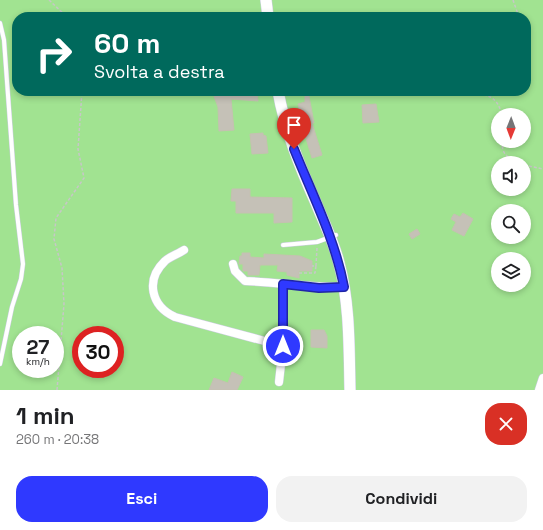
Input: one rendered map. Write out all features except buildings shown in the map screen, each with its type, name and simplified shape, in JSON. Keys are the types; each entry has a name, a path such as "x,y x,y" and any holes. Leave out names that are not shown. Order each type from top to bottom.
{"street":[{"path":"266,0 267,12"},
{"path":"279,96 284,121 294,149 333,237 344,287 347,310 350,390"},
{"path":"184,250 165,261 152,281 154,298 167,313 182,319 283,346"},
{"path":"233,264 235,271 245,281 319,288 344,287"},
{"path":"279,382 283,346 283,284"},
{"path":"539,390 543,378"}],"lane":[{"path":"0,23 4,40 16,205 23,264 21,280 12,307 0,364"},
{"path":"283,244 317,242 333,237"}],"path":[{"path":"49,0 62,12"},
{"path":"513,0 517,12"},
{"path":"57,390 64,299 62,268 54,239 56,218 84,178 78,149 82,96"},
{"path":"490,96 496,100 499,108"},
{"path":"503,148 503,154 507,156"},
{"path":"531,166 543,169"},
{"path":"299,273 315,273 317,242"}],"green space":[{"path":"0,0 543,0 543,390 0,390"}],"route":[{"path":"283,346 283,284 319,288 344,287 339,263 331,238 308,186 294,149"}]}
